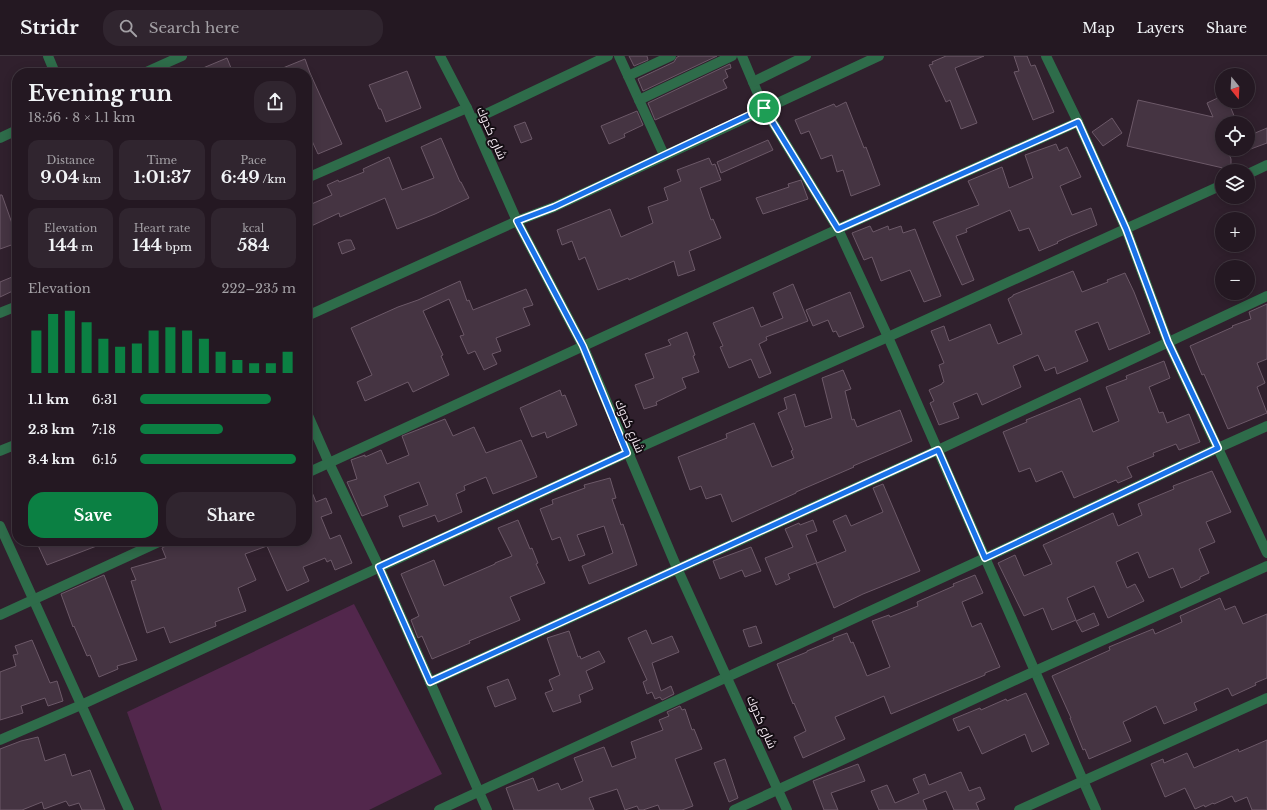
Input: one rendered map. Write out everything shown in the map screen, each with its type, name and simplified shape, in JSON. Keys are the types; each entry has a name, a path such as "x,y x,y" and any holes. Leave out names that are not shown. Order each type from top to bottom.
{"street":[{"path":"48,56 53,68"},
{"path":"155,68 182,56"},
{"name":"شارع كدوك","path":"440,56 473,120 517,221 583,346 627,453 787,810"},
{"path":"473,120 608,56"},
{"path":"619,56 664,155"},
{"path":"628,76 671,56"},
{"path":"639,100 732,56"},
{"path":"742,56 764,108 838,229 888,337 1096,810"},
{"path":"753,82 806,56"},
{"path":"312,314 517,221 554,207 764,108 879,56"},
{"path":"1046,56 1078,122 1126,229 1168,342 1267,553"},
{"path":"312,176 467,108"},
{"path":"312,471 838,229 1078,122"},
{"path":"0,138 12,132"},
{"path":"1255,171 1267,165"},
{"path":"0,740 81,705 627,453 888,337 1215,188"},
{"path":"430,682 938,450 1267,296"},
{"path":"0,313 12,308"},
{"path":"312,424 379,567 487,810"},
{"path":"439,810 1267,426"},
{"path":"0,451 12,446"},
{"path":"0,526 129,810"},
{"path":"0,615 150,546"},
{"path":"734,810 1267,566"},
{"path":"1019,810 1267,698"}],"shaded area":[{"path":"354,604 442,774 369,810 162,810 127,712"}],"building":[{"path":"629,56 647,56 648,60 634,66"},
{"path":"717,56 643,91 638,79 674,62 677,57"},
{"path":"946,56 984,56 955,68 977,123 961,129 950,100 946,102 929,65 933,64 932,62"},
{"path":"1014,56 1027,56 1031,66 1035,65 1054,112 1033,120 1014,72 1019,71"},
{"path":"227,58 231,68 203,68"},
{"path":"305,59 308,68 283,68"},
{"path":"730,64 731,68 725,70 728,77 723,80 727,88 655,120 648,103"},
{"path":"407,71 421,108 386,122 369,85"},
{"path":"312,77 342,144 318,154 312,141"},
{"path":"1215,99 1215,108 1231,108 1234,116 1215,116 1215,156 1230,156 1231,164 1215,164 1215,166 1127,146 1138,100 1213,117 1207,103"},
{"path":"846,102 864,148 866,147 880,185 851,196 843,170 837,172 832,155 821,159 809,131 801,134 795,120 834,104 836,107"},
{"path":"637,111 643,125 624,134 625,137 609,144 601,126"},
{"path":"1112,118 1122,133 1103,146 1092,132"},
{"path":"525,122 532,139 521,143 514,126"},
{"path":"1267,128 1267,143 1255,147 1255,133"},
{"path":"441,138 460,182 469,198 435,214 397,229 385,198 340,217 339,213 312,226 312,204 332,195 327,185 364,172 363,169 389,157 402,190 434,178 421,147"},
{"path":"768,140 773,150 721,173 717,162"},
{"path":"1056,144 1059,151 1067,147 1081,177 1060,186 1072,215 1091,208 1097,225 1039,251 1029,228 1019,231 1010,210 966,229 967,232 956,236 974,280 962,285 933,222 979,205 968,181 1002,167 1009,188 1033,178 1025,155"},
{"path":"709,158 712,165 715,164 721,180 700,188 711,220 713,219 721,238 689,251 695,270 678,276 674,261 629,280 628,278 598,290 585,257 579,260 572,241 562,245 557,230 610,209 621,237 653,223 648,207 668,200 664,188 681,181 677,170"},
{"path":"801,180 808,199 763,214 756,198 789,187 788,184"},
{"path":"0,195 2,195 12,223 12,245 0,249"},
{"path":"870,226 873,232 888,226 889,230 901,226 903,233 915,229 941,296 924,302 910,270 881,281 872,257 864,260 852,233"},
{"path":"351,240 355,249 342,254 338,243"},
{"path":"1073,271 1082,292 1108,282 1107,280 1125,273 1150,333 1109,350 1098,322 1075,331 1088,361 1057,374 1055,367 1045,371 1038,355 1013,366 1021,387 982,405 977,393 953,403 959,418 939,425 930,403 934,401 929,390 944,382 939,365 944,363 931,331 944,326 949,341 990,324 998,344 1022,334 1008,299 1013,295"},
{"path":"12,277 12,291 0,297 0,282"},
{"path":"460,281 467,301 469,300 473,310 526,289 533,305 523,308 530,325 496,338 501,351 492,354 497,364 484,370 475,351 468,354 460,336 464,335 449,299 423,311 443,355 441,356 449,375 413,392 408,382 365,401 357,382 372,375 351,328"},
{"path":"793,284 808,321 766,337 767,340 759,344 771,373 759,378 751,359 729,368 720,347 723,346 713,323 753,307 761,327 783,318 773,293"},
{"path":"850,292 864,327 839,337 836,331 833,332 828,320 813,326 806,310"},
{"path":"1267,304 1267,359 1257,363 1265,383 1257,387 1267,413 1228,429 1190,346 1233,327 1232,326 1251,319 1249,312"},
{"path":"687,332 699,372 682,378 686,388 656,402 657,405 644,409 635,385 654,378 645,354 671,345 668,340"},
{"path":"1164,361 1170,378 1149,387 1159,413 1163,412 1167,423 1189,414 1200,442 1179,450 1176,444 1153,453 1154,456 1127,467 1132,477 1118,483 1116,480 1074,498 1062,471 1036,482 1030,468 1019,472 1003,432 1027,422 1026,420 1080,398 1093,432 1119,421 1106,387 1127,379 1126,376"},
{"path":"843,370 851,389 845,391 852,420 854,419 857,427 900,410 912,441 853,466 854,467 732,522 721,494 706,499 701,486 690,490 678,457 727,438 726,434 754,423 772,467 794,458 791,451 793,450 778,413 787,409 784,398 795,394 805,427 832,418 822,378"},
{"path":"560,390 562,396 565,395 577,425 547,438 545,432 532,437 520,408"},
{"path":"445,419 453,436 474,427 486,453 521,440 537,477 493,494 486,477 464,486 465,490 456,494 462,512 438,522 435,515 403,527 399,516 428,505 419,482 384,496 388,506 362,516 347,482 357,479 351,460 365,455 365,457 381,450 387,464 409,455 402,436"},
{"path":"1212,471 1231,512 1206,522 1215,542 1199,549 1209,573 1181,588 1173,568 1149,578 1138,552 1116,562 1127,588 1135,584 1144,601 1108,618 1094,586 1067,598 1076,620 1052,630 1043,608 1024,616 998,563 1015,555 1024,576 1052,564 1043,545 1113,513 1118,526 1142,515 1138,504 1174,489 1173,486"},
{"path":"610,478 616,498 612,499 621,525 623,524 637,565 589,584 582,566 613,553 604,526 577,535 585,555 569,561 560,537 552,540 540,509 553,504 552,500 585,488 584,485"},
{"path":"883,484 920,571 863,594 834,608 816,563 788,574 790,579 776,585 765,558 793,547 785,529 799,523 800,525 813,520 817,531 806,535 817,563 846,551 833,521 846,515 851,526 883,512 873,488"},
{"path":"312,492 316,502 326,498 332,513 321,517 330,539 340,535 352,563 335,570 331,560 327,562 325,558 303,567 309,581 287,591 267,546 312,546"},
{"path":"518,520 530,549 532,548 538,563 536,564 545,583 510,597 520,620 469,641 470,643 432,659 422,636 418,638 411,620 419,616 401,574 434,560 444,586 495,564 512,556 498,528"},
{"path":"38,546 97,546 47,565"},
{"path":"166,546 267,546 245,554 256,580 238,588 246,611 215,622 216,626 170,643 164,627 147,633 131,581 136,580 131,568 166,558 162,548"},
{"path":"751,547 761,571 745,577 742,570 720,579 713,561"},
{"path":"104,575 137,660 117,666 118,669 99,677 90,655 87,656 74,626 73,627 61,594"},
{"path":"975,575 983,593 962,602 972,627 981,623 1000,667 985,673 985,675 891,714 884,696 835,717 845,739 803,758 794,737 806,731 794,703 793,704 777,664 847,633 851,643 853,642 867,676 890,667 872,621 889,615 890,617 918,606 917,602"},
{"path":"1220,598 1225,610 1235,606 1243,624 1267,614 1267,678 1232,696 1228,688 1194,703 1197,710 1164,724 1156,706 1123,722 1131,741 1089,759 1085,749 1083,750 1071,718 1052,676 1110,650 1109,647 1153,629 1155,634 1182,622 1180,616"},
{"path":"1094,613 1099,625 1082,632 1076,621"},
{"path":"756,626 762,643 749,647 743,630"},
{"path":"646,630 652,644 672,636 679,652 652,663 661,691 671,686 674,694 662,700 660,697 655,699 652,692 647,694 643,682 647,680 628,638"},
{"path":"569,631 578,657 580,656 581,659 599,651 605,662 586,671 593,689 579,695 581,702 553,712 545,693 553,690 549,680 560,675 547,638"},
{"path":"32,640 50,683 57,681 63,701 48,706 45,698 21,706 23,713 0,720 0,672 16,666 13,655 18,654 15,646"},
{"path":"508,679 516,699 495,707 487,687"},
{"path":"1026,693 1049,744 1032,752 1025,734 982,754 969,726 958,731 953,719 980,708 981,710 1006,699 1007,701"},
{"path":"680,706 682,710 685,709 692,730 694,729 702,749 675,759 693,806 682,810 660,810 658,805 643,810 639,810 637,806 625,810 617,789 589,798 594,810 514,810 506,788 533,778 538,791 558,783 561,790 583,781 574,758 604,747 612,767 636,758 631,742 663,730 659,720 669,716 667,712"},
{"path":"38,737 45,761 65,754 72,776 90,770 105,810 82,810 79,803 69,806 66,801 44,809 42,802 22,810 0,810 0,749 21,741"},
{"path":"1267,740 1267,810 1252,810 1247,797 1235,802 1232,796 1214,804 1213,803 1205,807 1204,805 1195,809 1185,788 1165,797 1151,764 1163,759 1164,763 1187,753 1194,768 1238,749 1239,752"},
{"path":"725,759 738,798 729,802 714,763"},
{"path":"858,764 865,781 831,793 838,810 824,810 813,781"},
{"path":"961,772 969,791 980,787 985,799 976,803 979,810 954,810 946,791 923,800 927,810 879,810 871,791 887,785 895,803 919,793 913,779 925,774 929,785"}],"route":[{"path":"764,108 838,229 1078,122 1126,229 1168,342 1218,448 985,558 938,450 430,682 379,567 627,453 583,346 517,221 554,207 764,108"}]}
